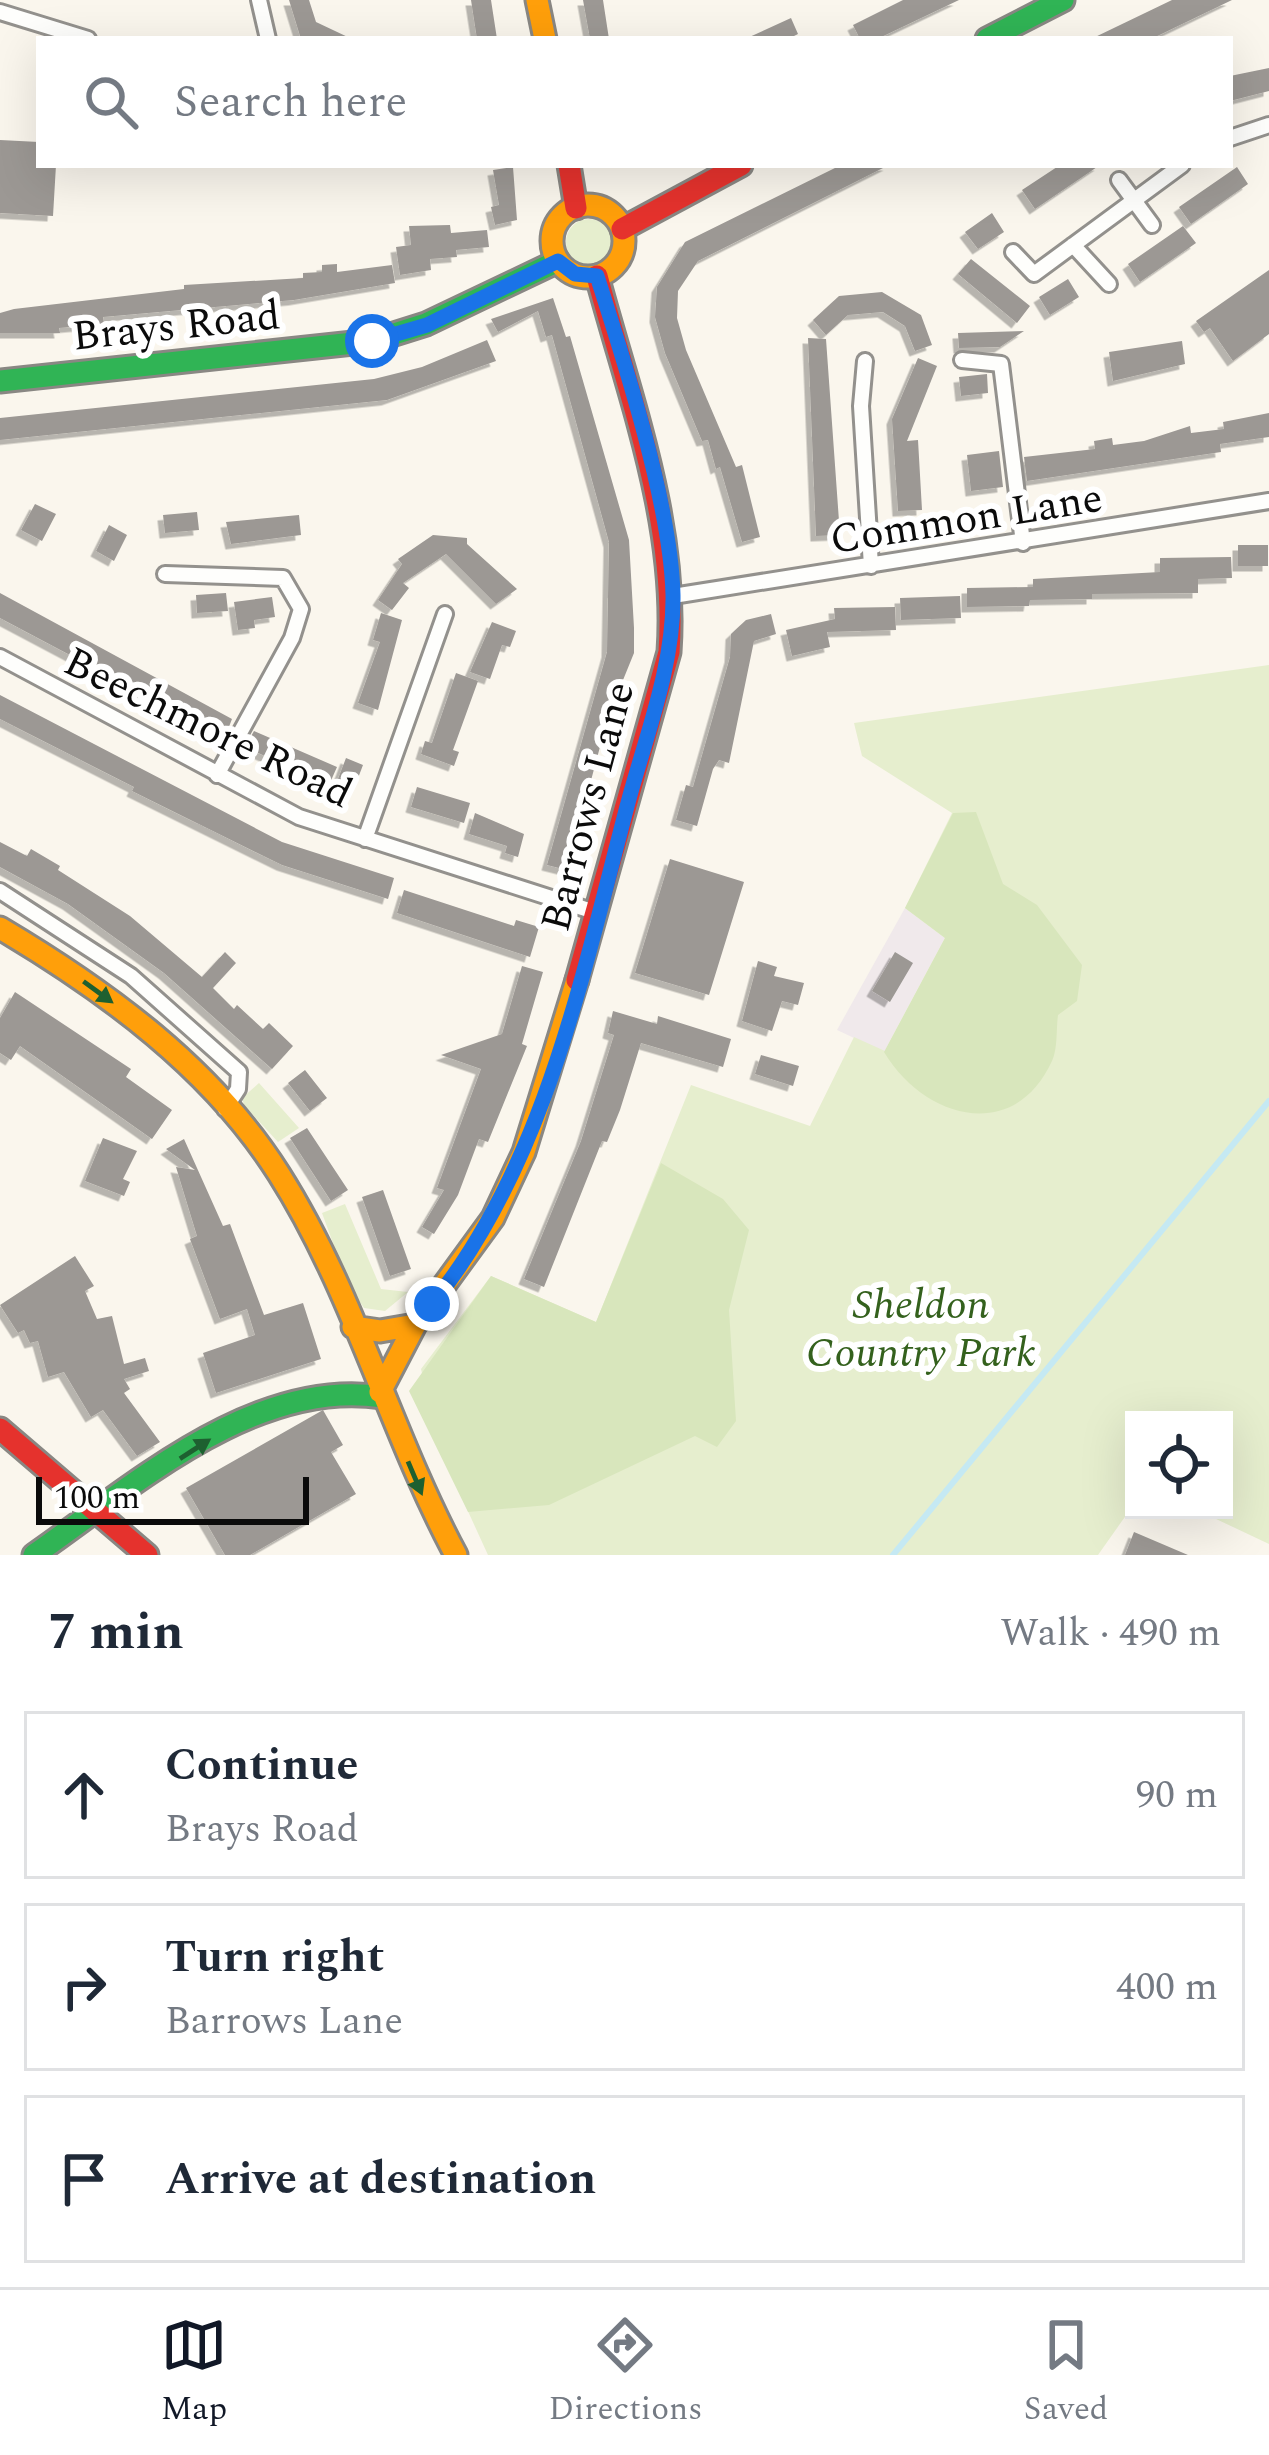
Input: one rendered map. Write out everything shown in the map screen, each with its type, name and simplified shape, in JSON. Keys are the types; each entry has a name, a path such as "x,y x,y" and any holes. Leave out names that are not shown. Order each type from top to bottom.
{"main road":[{"path":"537,0 543,36"},
{"path":"993,36 1063,0"},
{"path":"569,168 576,208"},
{"path":"622,229 735,168"},
{"path":"576,208 603,209 622,229 620,258 597,276 575,274 558,261 554,230 576,208"},
{"name":"Brays Road","path":"0,381 372,341 427,325 558,261"},
{"name":"Barrows Lane","path":"381,1395 415,1325 493,1218 524,1152 598,913 669,652 673,596 667,539 597,276"},
{"path":"0,928 131,1016 225,1108 280,1177 352,1327 425,1502 455,1555"},
{"path":"352,1327 380,1331 415,1325"},
{"path":"36,1554 261,1413 326,1390 348,1388 381,1395"},
{"path":"0,1429 147,1555"}],"street":[{"path":"259,0 267,36"},
{"path":"0,12 78,36"},
{"path":"1233,137 1269,125"},
{"path":"1013,253 1034,274 1178,168"},
{"path":"1119,180 1152,225"},
{"path":"1072,245 1108,284"},
{"path":"962,360 1001,364 1023,543"},
{"path":"865,361 861,406 871,566"},
{"name":"Common Lane","path":"673,596 1269,501"},
{"path":"165,574 283,578 301,609 292,638 279,654 217,775"},
{"path":"365,838 445,614"},
{"name":"Beechmore Road","path":"0,657 299,817 598,913"},
{"path":"0,891 131,976 239,1072 238,1090 225,1108"}],"shaded area":[{"path":"905,908 945,938 884,1052 837,1030"}],"green space":[{"path":"589,219 606,225 612,242 606,259 589,265 572,259 566,242 572,225"},
{"name":"Sheldon Country Park","path":"1269,665 1269,1544 1216,1519 1233,1519 1233,1411 1125,1411 1125,1517 1098,1555 488,1555 439,1448 421,1369 491,1276 596,1322 691,1085 810,1126 854,1037 885,1051 945,938 905,908 952,813 862,756 854,723"},
{"path":"976,812 1003,884 1037,905 1082,965 1077,1001 1058,1015 1054,1056 1036,1087 1015,1104 993,1112 969,1113 922,1093 884,1052 945,938 905,908 953,813"},
{"path":"259,1083 299,1128 278,1142 244,1105 242,1098"},
{"path":"661,1163 723,1199 749,1230 729,1310 736,1421 717,1447 695,1436 549,1505 468,1512 409,1391 491,1276 596,1322"},
{"path":"345,1204 381,1289 408,1292 385,1311 364,1308 348,1284 322,1213"}],"building":[{"path":"289,0 309,0 316,22 346,36 300,36"},
{"path":"471,0 491,0 497,36 477,36"},
{"path":"583,0 603,0 609,36 589,36"},
{"path":"903,0 959,0 883,36 858,36 853,25"},
{"path":"1172,0 1232,0 1157,36 1097,36"},
{"path":"791,18 798,34 794,36 752,36"},
{"path":"1269,68 1269,91 1233,100 1233,75"},
{"path":"0,140 36,142 36,168 56,168 53,216 0,213"},
{"path":"1237,167 1248,184 1191,224 1179,207"},
{"path":"513,168 517,220 495,225 491,207 499,205 493,170"},
{"path":"835,168 883,168 698,261 678,291 677,318 686,350 736,467 742,465 760,537 742,542 720,467 716,469 708,440 702,441 655,317 657,287 685,242"},
{"path":"1055,168 1096,168 1035,209 1022,190"},
{"path":"992,213 1004,232 978,249 965,232"},
{"path":"450,225 451,233 487,230 489,247 456,250 457,257 430,259 431,270 400,275 396,247 411,245 409,226"},
{"path":"1183,226 1196,243 1140,282 1128,264"},
{"path":"971,259 1030,306 1017,323 958,274"},
{"path":"337,264 337,272 392,265 395,283 294,300 103,317 104,324 59,328 60,333 0,333 0,313 14,309 184,289 184,285 303,278 303,273 322,272 322,265"},
{"path":"1269,270 1269,334 1233,361 1210,328 1204,332 1196,321"},
{"path":"1068,279 1079,297 1050,315 1039,297"},
{"path":"882,292 921,315 932,345 915,351 905,326 883,312 848,315 826,335 813,320 839,296"},
{"path":"553,298 566,337 570,336 629,540 634,628 634,653 608,717 567,870 547,865 607,652 609,542 552,335 546,337 538,311 498,332 491,319"},
{"path":"1024,331 1000,347 959,348 958,333"},
{"path":"808,338 826,339 840,535 816,536"},
{"path":"487,340 496,361 387,400 0,440 0,418 374,379 422,367"},
{"path":"1182,341 1185,364 1113,381 1109,352"},
{"path":"918,358 937,366 907,441 918,440 922,510 898,511 892,419"},
{"path":"987,374 988,393 961,396 959,377"},
{"path":"1269,413 1269,437 1220,444 1221,452 1027,481 1024,457 1095,449 1094,441 1112,438 1113,445 1144,441 1190,426 1191,433 1224,429 1223,422"},
{"path":"999,451 1003,487 971,491 967,455"},
{"path":"35,504 56,514 42,541 21,530"},
{"path":"197,512 199,530 165,533 163,515"},
{"path":"299,515 301,535 231,544 226,522"},
{"path":"109,525 127,535 114,561 96,551"},
{"path":"433,535 467,538 467,544 517,589 496,604 446,554 403,583 409,588 392,610 378,600 402,564 398,559"},
{"path":"1238,545 1268,545 1268,566 1238,566"},
{"path":"1231,557 1232,578 1198,579 1198,593 1092,594 1092,599 1030,600 1029,606 967,607 967,588 1033,587 1033,579 1160,572 1160,558"},
{"path":"0,593 232,719 225,737 0,618"},
{"path":"226,593 228,611 197,613 196,595"},
{"path":"960,596 961,618 901,620 900,598"},
{"path":"272,597 275,617 254,620 255,628 238,630 234,602"},
{"path":"895,607 896,630 827,632 830,647 792,656 786,630 835,619 834,608"},
{"path":"381,613 402,620 378,710 358,703 380,642 373,640"},
{"path":"771,614 776,634 754,641 729,763 719,760 713,769 697,826 676,820 686,785 693,787 730,657 731,634 746,620"},
{"path":"492,622 516,631 510,647 502,645 490,679 470,672"},
{"path":"456,673 478,681 453,750 459,752 454,766 421,754 425,741 432,743"},
{"path":"0,695 282,842 394,878 388,899 282,865 132,791 134,787 0,719"},
{"path":"254,731 337,767 329,785 245,747"},
{"path":"346,758 363,765 355,786 338,779"},
{"path":"417,787 470,803 464,823 411,807"},
{"path":"475,813 524,834 518,857 505,853 507,846 469,834"},
{"path":"0,842 27,856 31,849 60,866 58,870 130,916 202,977 225,952 236,963 213,988 234,1009 237,1005 263,1029 269,1023 293,1046 272,1069 164,973 68,904 0,867"},
{"path":"670,859 744,882 709,995 635,973"},
{"path":"404,890 514,926 516,920 539,927 530,957 397,913"},
{"path":"895,952 913,963 890,1002 872,991"},
{"path":"758,961 777,967 774,976 804,983 798,1005 782,1001 772,1031 742,1021"},
{"path":"522,966 543,972 522,1044 527,1046 488,1142 479,1139 458,1195 434,1234 422,1227 444,1190 437,1188 481,1069 441,1055 502,1034"},
{"path":"15,992 131,1069 126,1077 172,1110 152,1139 20,1046 11,1060 0,1053 0,1018"},
{"path":"613,1011 657,1024 658,1016 731,1039 723,1067 641,1043 620,1110 607,1142 602,1141 544,1287 524,1279 581,1141 614,1035 608,1033"},
{"path":"761,1055 799,1066 793,1086 755,1074"},
{"path":"305,1070 327,1098 310,1111 288,1083"},
{"path":"307,1128 348,1190 331,1201 290,1138"},
{"path":"103,1138 137,1151 123,1179 130,1182 124,1196 85,1181"},
{"path":"184,1139 223,1226 230,1224 264,1315 303,1303 321,1359 216,1393 203,1353 255,1335 247,1309 220,1319 190,1239 197,1236 176,1167 195,1170 166,1149"},
{"path":"383,1190 411,1269 390,1276 362,1197"},
{"path":"75,1256 94,1286 85,1291 97,1319 112,1316 124,1364 145,1358 149,1371 124,1379 130,1389 124,1393 160,1442 137,1456 103,1410 91,1417 64,1372 48,1377 38,1341 30,1343 24,1330 18,1333 0,1305"},
{"path":"323,1410 343,1445 331,1452 356,1494 250,1555 225,1555 186,1488"},
{"path":"1134,1532 1188,1555 1125,1555"}],"waterway":[{"path":"893,1555 1269,1101"}],"traffic: fast":[{"path":"993,36 1063,0"},
{"path":"0,381 372,341 426,324 558,261"},
{"path":"34,1555 154,1470 242,1420 335,1395 382,1397"}],"traffic: slow":[{"path":"537,0 544,36"},
{"path":"588,205 613,216 624,241 613,266 588,277 563,266 552,241 563,216 588,205"},
{"path":"0,928 79,978 154,1035 252,1136 279,1174 329,1266 456,1555"},
{"path":"380,1392 415,1325 493,1218 524,1152 577,980"},
{"path":"353,1327 380,1331 415,1325"}],"traffic: jam":[{"path":"569,168 576,208"},
{"path":"622,229 735,168"},
{"path":"577,980 669,652 670,604 659,509 597,276"},
{"path":"0,1429 147,1555"}],"route":[{"path":"372,341 427,325 558,261 575,274 597,276 667,539 673,596 669,652 598,913 524,1152 493,1218 432,1304"}]}
